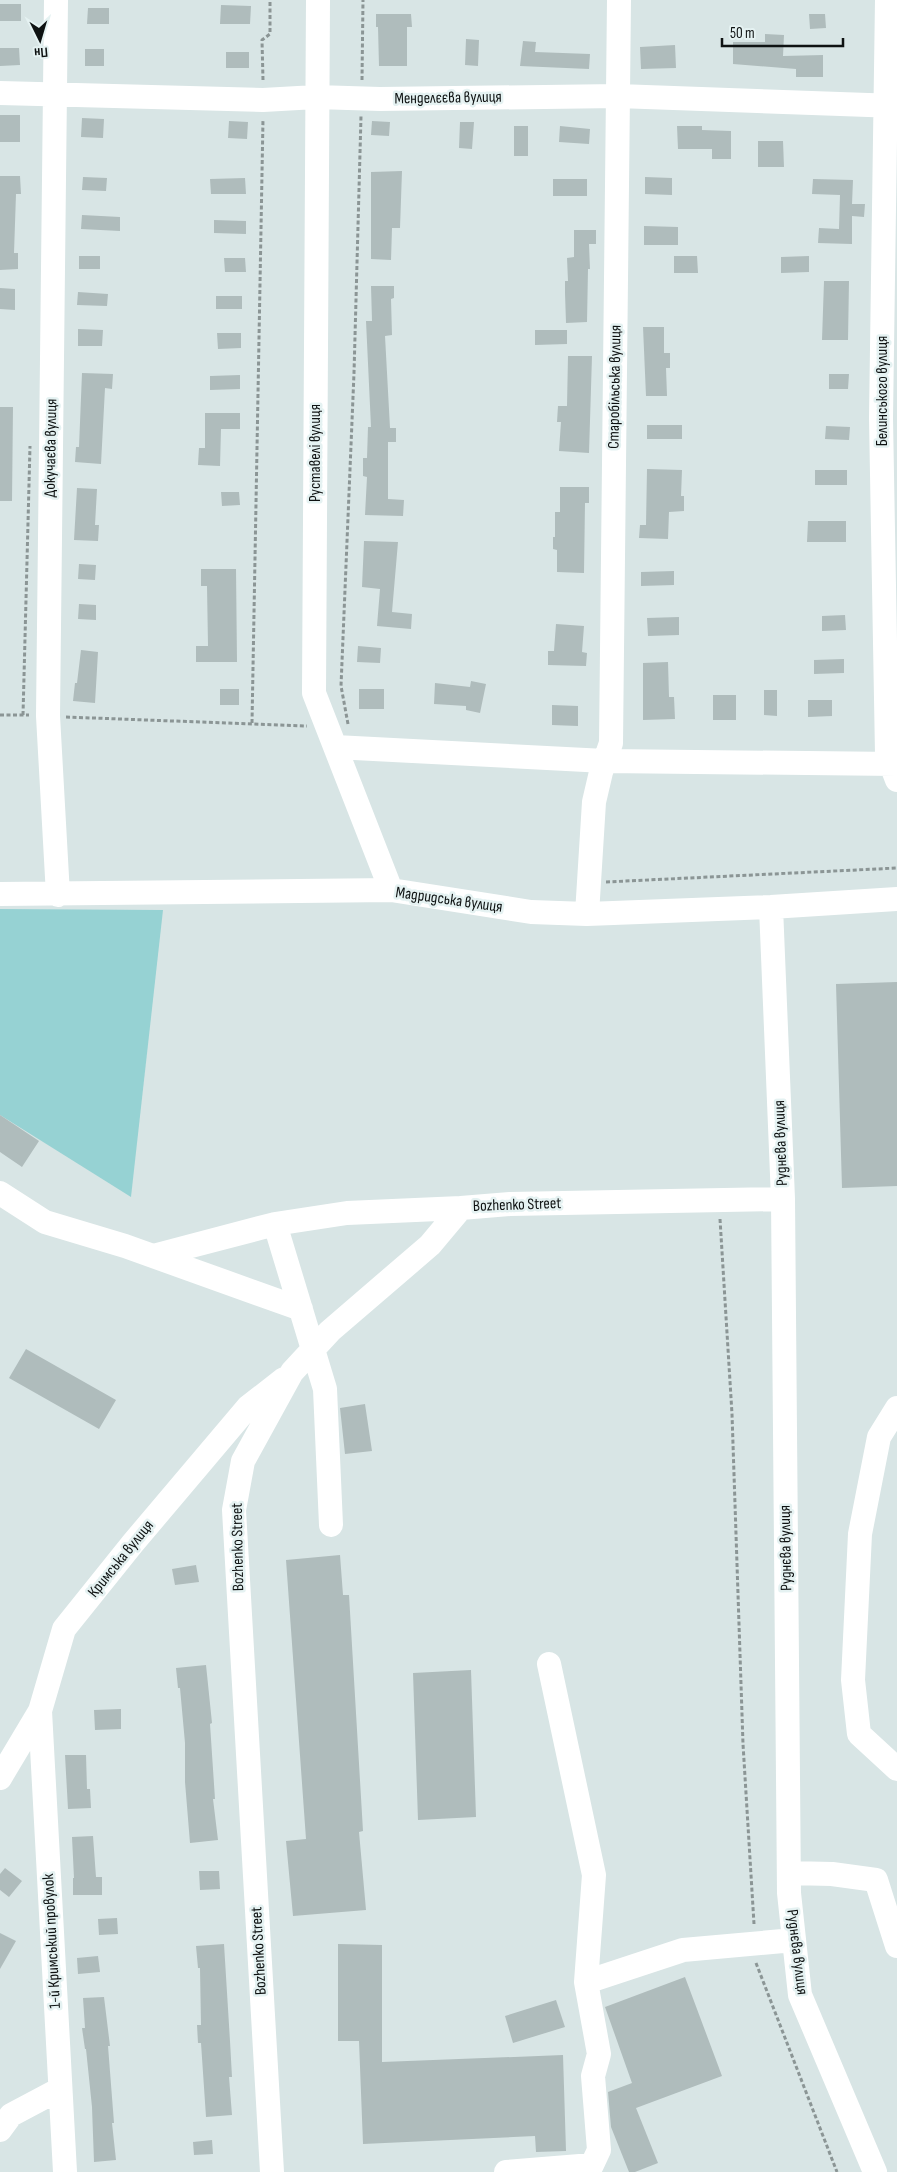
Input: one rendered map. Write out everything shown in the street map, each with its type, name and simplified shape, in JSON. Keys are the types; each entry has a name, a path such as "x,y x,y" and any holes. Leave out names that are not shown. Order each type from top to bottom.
{"street":[{"name":"Докучаєва вулиця","path":"56,0 48,716 58,895"},
{"name":"Руставелі вулиця","path":"318,0 314,693 337,734 391,890"},
{"name":"Старобільська вулиця","path":"587,914 594,802 611,743 619,0"},
{"name":"Белинського вулиця","path":"887,0 892,106 881,418 887,754 895,769"},
{"name":"Менделєєва вулиця","path":"0,93 263,100 316,97 362,99 618,96 892,106"},
{"path":"337,734 603,766 895,769"},
{"name":"Мадридська вулиця","path":"0,894 58,895 391,890 531,912 587,914 771,907 897,899"},
{"name":"Руднєва вулиця","path":"771,907 783,1199 789,1874 794,1940 800,1994 875,2172"},
{"path":"0,1193 45,1222 153,1256 301,1309"},
{"name":"Bozhenko Street","path":"272,2172 234,1510 243,1461 292,1372 330,1330 430,1245 461,1208 510,1204 783,1199"},
{"path":"153,1256 275,1224 346,1213 461,1208"},
{"path":"275,1224 325,1388 331,1525"},
{"name":"Кримська вулиця","path":"0,1778 40,1711 64,1629 133,1543 248,1407 292,1372"},
{"path":"897,1408 879,1437 860,1534 854,1680 859,1734 897,1769"},
{"path":"506,2172 592,2165 599,2150 593,2076 600,2054 586,1982 594,1876 549,1664"},
{"name":"1-й Кримський провулок","path":"40,1711 65,2172"},
{"path":"789,1874 832,1874 876,1880 897,1946"},
{"path":"586,1982 683,1950 794,1940"},
{"path":"0,2130 11,2115 60,2090"}],"path":[{"path":"252,723 263,100 262,40 270,34 270,0"},
{"path":"0,715 252,723 337,734 341,686 354,373 363,0"},
{"path":"588,882 897,868"},
{"path":"719,1200 732,1414 743,1744 757,1966 837,2172"}],"shaded area":[{"path":"0,909 163,910 131,1197 0,1115"}],"building":[{"path":"0,4 21,4 21,21 0,21"},
{"path":"221,5 251,6 250,24 220,24"},
{"path":"88,8 109,8 109,24 87,24"},
{"path":"376,14 411,14 412,27 407,27 407,66 379,66"},
{"path":"809,14 825,14 826,28 810,29"},
{"path":"765,34 784,35 783,56 823,55 823,77 796,77 796,69 733,64 733,42 765,42"},
{"path":"466,39 479,40 478,66 465,65"},
{"path":"523,41 536,42 535,52 590,54 589,69 520,66"},
{"path":"675,45 676,68 641,69 640,47"},
{"path":"0,48 19,48 20,65 0,66"},
{"path":"85,49 104,49 104,66 85,66"},
{"path":"226,52 249,52 249,68 226,68"},
{"path":"0,115 20,115 20,142 0,142"},
{"path":"82,118 104,119 103,138 81,137"},
{"path":"229,121 248,122 247,139 228,138"},
{"path":"372,121 390,122 389,136 371,135"},
{"path":"460,122 474,122 472,149 459,148"},
{"path":"514,126 528,126 528,156 514,156"},
{"path":"560,126 590,129 589,144 559,142"},
{"path":"677,126 702,126 702,130 731,131 731,159 712,159 712,149 678,149"},
{"path":"758,141 783,141 784,167 758,167"},
{"path":"402,171 400,228 392,228 391,260 371,259 371,172"},
{"path":"0,176 20,176 21,194 16,194 14,253 18,253 18,269 0,270"},
{"path":"83,177 107,178 106,191 82,190"},
{"path":"645,177 672,178 672,195 645,194"},
{"path":"245,178 246,194 211,194 210,179"},
{"path":"553,179 587,179 587,196 553,196"},
{"path":"813,179 853,180 852,204 865,204 864,217 852,216 852,244 818,243 819,228 839,229 840,195 812,194"},
{"path":"82,215 120,217 120,231 81,229"},
{"path":"214,220 246,221 246,234 214,233"},
{"path":"644,226 678,227 678,245 644,245"},
{"path":"574,230 596,230 596,244 589,244 590,269 588,269 587,322 566,323 565,281 568,281 567,258 574,257"},
{"path":"79,256 100,256 100,269 79,269"},
{"path":"674,256 697,256 698,273 674,273"},
{"path":"809,256 809,272 781,273 781,257"},
{"path":"224,258 245,258 246,272 225,272"},
{"path":"824,281 849,281 848,340 822,340"},
{"path":"371,286 394,286 394,298 391,299 392,335 385,336 390,428 396,428 396,442 388,442 388,499 404,500 403,516 365,515 367,477 363,476 363,458 367,458 368,427 371,427 366,321 372,321"},
{"path":"0,288 15,289 15,310 0,309"},
{"path":"78,292 108,294 107,306 77,305"},
{"path":"216,296 242,296 242,309 216,309"},
{"path":"643,327 664,327 664,353 670,353 670,368 666,368 667,396 646,396"},
{"path":"78,329 103,330 102,346 78,346"},
{"path":"535,330 567,330 567,344 535,345"},
{"path":"217,333 241,333 241,348 218,349"},
{"path":"568,356 592,356 589,453 559,451 561,422 557,422 558,406 567,406"},
{"path":"82,373 113,374 112,389 105,388 101,464 75,462 76,447 79,447"},
{"path":"829,374 849,374 848,389 829,389"},
{"path":"240,375 240,389 210,390 210,376"},
{"path":"0,407 13,407 12,501 0,501"},
{"path":"205,413 240,413 240,429 221,429 220,466 198,465 199,448 205,448"},
{"path":"647,425 682,425 682,439 647,439"},
{"path":"826,426 850,427 849,440 825,439"},
{"path":"647,469 682,470 681,496 684,496 684,511 669,512 668,539 639,538 640,525 646,525"},
{"path":"815,470 847,470 847,485 815,485"},
{"path":"560,487 589,487 589,503 585,503 584,573 557,572 557,550 553,549 553,537 555,537 555,512 560,512"},
{"path":"77,488 97,489 95,525 99,525 98,541 74,540"},
{"path":"221,492 239,492 240,505 222,506"},
{"path":"808,521 846,521 846,542 807,542"},
{"path":"364,541 398,542 392,612 412,614 411,629 377,626 380,589 362,587"},
{"path":"79,564 96,565 95,580 78,579"},
{"path":"201,569 236,569 237,662 196,662 196,646 208,646 207,586 201,586"},
{"path":"674,571 674,585 641,586 641,572"},
{"path":"79,604 96,605 96,620 78,619"},
{"path":"845,615 846,630 822,631 822,616"},
{"path":"679,617 679,635 648,636 647,618"},
{"path":"556,624 584,626 582,652 587,653 586,666 548,665 548,651 554,651"},
{"path":"358,646 381,648 380,663 357,662"},
{"path":"81,650 98,652 95,703 73,701"},
{"path":"844,659 844,673 814,674 814,660"},
{"path":"668,662 669,697 674,697 675,719 643,720 643,663"},
{"path":"471,681 486,684 480,713 466,710 466,706 434,704 435,683 470,687"},
{"path":"220,689 239,689 239,705 220,705"},
{"path":"359,689 384,689 384,709 359,709"},
{"path":"764,690 777,690 777,716 764,715"},
{"path":"713,695 736,695 736,720 713,720"},
{"path":"808,700 832,700 832,716 808,717"},
{"path":"552,705 578,706 578,726 552,725"},
{"path":"897,982 897,1186 842,1188 836,984"},
{"path":"0,1115 39,1141 22,1167 0,1152"},
{"path":"26,1349 116,1400 99,1429 9,1378"},
{"path":"365,1404 372,1451 345,1454 340,1408"},
{"path":"340,1555 343,1595 349,1595 363,1831 359,1832 366,1910 293,1916 286,1841 306,1839 286,1560"},
{"path":"196,1565 199,1582 175,1585 172,1569"},
{"path":"206,1665 212,1723 210,1724 215,1799 213,1799 218,1840 190,1843 185,1782 185,1743 180,1688 178,1688 176,1668"},
{"path":"471,1670 476,1817 418,1820 413,1673"},
{"path":"121,1709 121,1729 95,1730 94,1710"},
{"path":"65,1755 86,1755 87,1789 90,1789 91,1808 68,1809"},
{"path":"93,1836 96,1877 102,1877 102,1895 73,1895 72,1837"},
{"path":"5,1868 22,1881 9,1897 0,1890 0,1874"},
{"path":"199,1871 219,1871 220,1889 200,1890"},
{"path":"117,1918 118,1934 99,1935 98,1919"},
{"path":"0,1933 16,1941 0,1969"},
{"path":"224,1944 232,2077 229,2077 232,2115 206,2117 201,2043 198,2043 197,2025 201,2025 200,1968 198,1968 196,1946"},
{"path":"338,1944 382,1945 382,2062 563,2055 566,2151 536,2152 535,2136 363,2144 359,2041 338,2041"},
{"path":"98,1956 100,1972 78,1974 77,1958"},
{"path":"685,1977 722,2076 636,2108 658,2163 635,2172 629,2172 611,2127 608,2092 632,2083 605,2007"},
{"path":"104,1997 110,2046 108,2046 114,2123 112,2123 116,2160 94,2162 92,2107 82,2028 85,2028 83,1998"},
{"path":"556,2000 565,2027 513,2043 505,2016"},
{"path":"212,2140 213,2154 194,2155 193,2142"}]}
